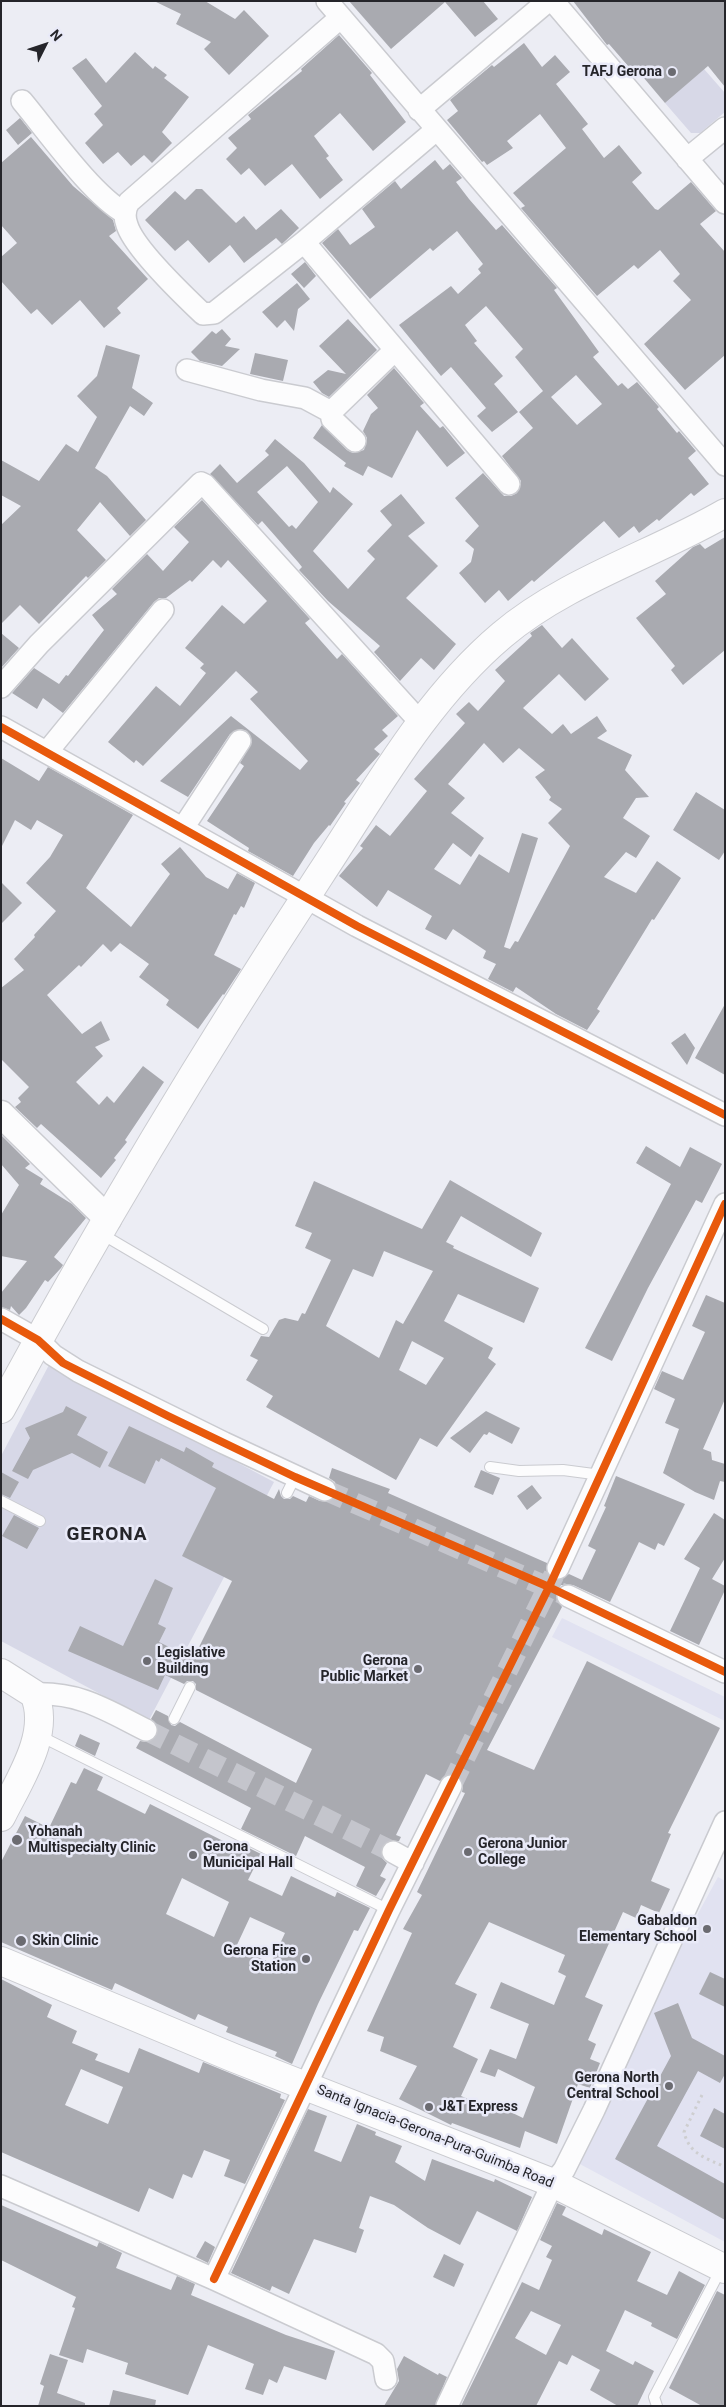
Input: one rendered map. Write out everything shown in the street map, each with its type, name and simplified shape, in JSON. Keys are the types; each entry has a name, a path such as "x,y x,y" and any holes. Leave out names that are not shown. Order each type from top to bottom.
{"main road":[{"path":"1,1409 38,1340 202,1060 306,897 421,723 454,681 513,626 559,596 725,513"},
{"path":"1,1673 34,1694 40,1715 37,1735 27,1763 1,1817"},
{"name":"Santa Ignacia-Gerona-Pura-Guimba Road","path":"1,1961 168,2031 553,2183 723,2268"}],"street":[{"path":"327,1 725,465"},
{"path":"419,110 548,1"},
{"path":"552,1 725,203"},
{"path":"340,18 133,198 126,207 125,213 127,225 136,240 203,314 214,313 304,242 436,130"},
{"path":"22,102 97,189 115,208 125,213"},
{"path":"687,158 725,128"},
{"path":"304,242 509,484"},
{"path":"331,412 396,350"},
{"path":"187,370 261,390 305,398 331,412"},
{"path":"331,412 332,419 355,440"},
{"path":"1,687 45,638 201,483 205,485 421,723"},
{"path":"47,752 163,610"},
{"path":"1,728 398,947 725,1115"},
{"path":"182,828 240,741"},
{"path":"1,1114 104,1226"},
{"path":"558,1568 725,1204"},
{"path":"1,1320 38,1340 53,1355 78,1371 291,1485 325,1490"},
{"path":"568,1596 725,1672"},
{"path":"34,1694 58,1693 80,1698 146,1730"},
{"path":"214,2279 389,1910 451,1786"},
{"path":"446,2406 553,2183 564,2170 594,2110 725,1822"},
{"path":"393,1852 413,1862"},
{"path":"1,2186 214,2279 376,2354 383,2360 386,2379"}],"lane":[{"path":"104,1226 263,1329"},
{"path":"490,1467 519,1471 563,1470 601,1475"},
{"path":"1,1501 40,1521"},
{"path":"174,1719 190,1687"},
{"path":"37,1735 389,1910"},
{"path":"657,2406 654,2397 723,2268"}],"path":[{"path":"702,2095 684,2132 687,2144 697,2154 725,2167"}],"shaded area":[{"path":"704,69 725,93 725,112 700,133 691,133 665,103"},
{"path":"50,1363 274,1482 149,1720 1,1641 1,1456"},
{"path":"562,1618 725,1697 725,1721 552,1637"},
{"name":"Gerona North Central School","path":"718,1877 725,1881 725,2242 578,2163 664,1976"}],"building":[{"path":"154,1 205,1 235,19 244,10 269,36 229,75 204,49 211,42 176,24 181,14"},
{"path":"349,1 483,1 498,19 475,37 445,2 391,49"},
{"path":"573,1 725,1 725,87 708,66 665,103 638,71 635,74 609,44 607,45"},
{"path":"339,35 372,73 370,75 406,122 373,151 340,113 314,136 329,156 326,158 343,180 320,199 292,164 265,186 249,168 241,175 226,159 237,148 228,138 251,119 248,115 302,71 301,69"},
{"path":"524,43 542,67 555,55 570,72 556,84 588,124 582,129 604,158 619,145 642,173 632,182 655,209 658,210 691,182 716,211 700,224 725,252 725,355 685,390 644,344 691,300 673,281 680,274 660,250 638,269 634,265 597,296 521,208 525,206 513,193 566,148 540,114 507,141 513,148 487,165 484,161 482,162 447,120 458,111 450,100 492,65 494,67"},
{"path":"135,52 153,69 155,66 167,75 164,78 189,97 162,132 172,143 152,163 144,155 131,166 118,152 103,164 85,143 103,125 94,114 102,106 72,68 86,58 106,83"},
{"path":"20,118 32,133 18,145 6,130"},
{"path":"31,137 73,186 113,220 116,231 109,236 148,279 117,308 121,313 104,328 80,300 52,325 37,309 31,314 1,281 1,257 17,243 1,225 1,163"},
{"path":"435,160 443,170 450,164 462,178 456,182 469,199 496,230 502,225 557,288 554,290 599,352 593,357 618,386 622,383 628,389 637,382 659,407 657,409 677,433 679,431 696,451 688,458 709,484 694,496 691,493 659,521 657,519 639,533 634,526 619,538 604,521 534,582 532,580 508,601 499,590 485,603 459,573 471,562 474,549 465,541 479,526 455,498 483,473 504,496 511,496 517,493 521,481 502,456 533,428 519,412 543,391 515,357 523,349 486,306 465,325 477,341 474,343 503,376 494,384 518,412 492,432 477,416 486,408 451,367 441,376 399,325 451,286 458,294 481,273 478,269 483,264 457,231 433,251 430,248 370,299 322,243 338,229 350,245 375,227 362,209 395,181 401,189","holes":["576,375 602,404 577,425 551,397"]},
{"path":"196,189 202,189 236,223 244,216 256,230 281,209 299,228 282,244 276,238 244,263 230,245 209,263 188,240 175,251 145,220 175,191 185,200"},
{"path":"305,262 316,276 304,288 291,274"},
{"path":"297,283 310,299 298,309 294,331 285,320 277,328 262,312"},
{"path":"348,319 377,350 329,397 322,393 313,382 328,370 346,374 319,346"},
{"path":"222,329 231,339 225,346 240,349 222,366 200,361 191,352 212,331 216,334"},
{"path":"106,345 140,355 132,388 153,403 144,416 130,406 95,468 107,476 146,520 130,536 100,502 77,530 106,560 88,578 86,576 39,624 20,605 1,624 1,525 21,506 1,495 1,460 39,481 66,444 78,452 97,417 77,396 97,376"},
{"path":"255,353 288,360 283,381 250,374"},
{"path":"394,368 424,403 420,406 440,428 443,426 465,453 447,467 417,430 392,478 368,466 363,476 344,466 346,463 313,438 322,425 347,450 353,453 364,450 367,438 363,431 371,414 378,408 367,395"},
{"path":"275,439 304,463 330,493 333,487 353,504 313,551 348,589 375,559 367,551 392,525 380,511 401,494 425,523 408,536 438,566 406,598 456,644 434,670 421,658 400,681 374,652 380,646 328,601 299,570 302,567 262,521 258,525 210,474 220,464 237,483 269,455 265,451","holes":["287,466 318,502 296,529 292,525 289,527 257,492"]},
{"path":"202,500 310,619 305,623 337,659 342,654 398,716 382,730 388,736 374,749 380,754 356,780 360,783 344,802 346,803 330,826 314,843 293,876 248,851 249,848 207,821 244,766 240,763 252,742 247,731 240,729 230,734 188,797 160,781 231,716 300,770 308,761 250,699 258,692 236,671 143,766 136,760 134,763 108,742 156,686 180,706 206,673 200,668 204,664 185,648 222,605 244,624 267,601 228,560 221,568 213,560 192,582 190,580 166,598 159,598 154,602 63,713 43,698 37,709 12,693 34,668 59,684 66,675 68,676 104,630 92,615 117,594 112,589 147,554 163,571 189,542 174,527"},
{"path":"725,537 725,650 683,685 671,670 675,666 636,618 666,594 655,581 693,547 700,544 705,549"},
{"path":"542,625 562,648 572,638 609,679 585,701 559,674 523,708 552,734 563,724 571,734 597,716 607,731 597,738 632,755 625,770 649,797 636,798 623,818 650,836 636,858 626,852 604,877 636,893 657,861 681,878 654,920 652,919 597,1009 600,1011 587,1030 556,1014 516,987 513,992 488,979 496,964 483,958 486,951 453,929 446,940 425,929 432,916 388,890 377,907 339,876 363,848 360,846 376,825 390,836 427,791 414,779 465,723 456,714 469,702 478,711 505,681 495,670 532,636 530,633","holes":["484,743 503,763 519,748 545,770 535,777 551,797 549,800 562,809 548,823 570,846 518,942 515,941 510,949 504,947 538,838 522,833 509,873 479,854 460,885 434,869 453,843 471,857 484,838 451,813 465,798 448,784"]},
{"path":"1,633 19,648 1,668"},
{"path":"1,758 39,781 48,767 133,815 86,888 131,927 170,874 161,864 180,847 206,877 228,889 237,873 255,883 244,908 241,906 236,915 234,914 214,955 241,969 198,1029 166,1005 169,1000 139,977 149,964 120,943 111,952 103,944 81,967 79,965 47,995 82,1034 101,1021 110,1040 95,1047 103,1056 76,1082 99,1105 107,1096 114,1103 143,1066 164,1082 125,1140 127,1142 114,1158 116,1160 101,1178 41,1124 37,1128 15,1107 21,1102 18,1098 29,1087 1,1059 1,988 24,970 14,959 56,911 26,883 50,857 63,835 37,820 31,830 15,820 1,848"},
{"path":"696,792 725,810 725,851 719,860 673,830"},
{"path":"1,882 22,903 1,924"},
{"path":"725,1004 725,1075 695,1058"},
{"path":"685,1033 695,1048 687,1065 671,1043"},
{"path":"1,1135 30,1164 25,1168 43,1179 40,1184 72,1204 86,1218 54,1257 63,1265 61,1268 48,1282 45,1280 19,1315 11,1306 10,1310 1,1307 1,1293 27,1261 1,1256 1,1215 19,1185 1,1164"},
{"path":"646,1146 680,1167 690,1147 722,1164 702,1203 696,1200 648,1288 612,1361 585,1348 671,1184 636,1163"},
{"path":"450,1180 542,1233 531,1257 461,1216 446,1242 454,1246 453,1248 539,1288 524,1323 458,1294 444,1321 493,1348 488,1358 496,1364 437,1447 420,1438 396,1480 266,1407 273,1396 246,1380 258,1360 250,1356 261,1336 269,1337 279,1320 285,1318 298,1321 302,1313 305,1314 331,1260 305,1248 312,1233 295,1226 314,1181 422,1229","holes":["384,1251 433,1271 403,1324 396,1320 379,1358 326,1326 353,1269 373,1277","412,1341 444,1358 426,1385 399,1370"]},
{"path":"706,1295 725,1303 725,1399 703,1449 711,1452 712,1460 725,1464 725,1482 720,1481 714,1500 695,1492 663,1473 679,1429 665,1423 675,1399 654,1389 662,1371 683,1380 705,1332 692,1326"},
{"path":"66,1406 87,1417 77,1435 108,1452 100,1468 72,1453 33,1470 28,1479 12,1471 30,1438 25,1428 63,1412"},
{"path":"486,1411 520,1428 512,1444 489,1432 487,1435 484,1434 470,1453 450,1438"},
{"path":"129,1426 184,1452 186,1447 214,1463 212,1467 274,1499 279,1489 284,1499 290,1499 293,1496 306,1502 309,1496 320,1501 332,1500 337,1489 335,1482 329,1478 332,1468 390,1489 388,1493 547,1563 548,1575 559,1580 569,1574 582,1580 596,1550 588,1546 606,1507 604,1506 616,1476 685,1504 664,1546 658,1543 655,1550 639,1542 610,1602 573,1585 561,1585 557,1590 556,1597 562,1607 487,1750 534,1770 587,1661 720,1728 668,1833 671,1834 651,1881 670,1889 659,1913 641,1905 636,1918 623,1912 585,1997 603,2005 588,2040 596,2044 590,2059 600,2063 590,2088 578,2084 557,2144 525,2131 520,2148 452,2123 451,2125 399,2099 417,2066 380,2051 384,2037 367,2031 412,1933 403,1929 422,1895 417,1892 465,1793 462,1792 463,1785 461,1779 450,1774 440,1781 426,1774 396,1835 401,1837 399,1841 387,1841 382,1846 382,1858 387,1863 380,1876 386,1879 376,1896 356,1886 365,1867 305,1836 296,1856 241,1829 251,1808 136,1748 140,1741 147,1742 157,1736 158,1729 151,1719 156,1710 168,1716 171,1725 175,1726 180,1722 296,1783 312,1749 196,1690 196,1684 193,1681 187,1681 184,1684 165,1675 158,1690 68,1651 80,1626 123,1646 155,1579 173,1588 158,1624 166,1628 159,1642 193,1659 232,1581 182,1556 216,1488 161,1458 159,1462 156,1460 145,1484 108,1466","holes":["489,1922 565,1955 558,1972 566,1976 554,2005 501,1982 490,2008 529,2024 516,2059 490,2049 480,2072 495,2077 498,2069 535,2087 523,2118 496,2105 494,2110 461,2096 478,2059 453,2047 477,1994 455,1984"]},
{"path":"481,1470 500,1478 493,1495 474,1487"},
{"path":"1,1472 19,1482 10,1498 1,1494"},
{"path":"532,1485 542,1498 527,1510 517,1496"},
{"path":"714,1513 725,1520 725,1558 712,1579 725,1586 725,1590 699,1645 670,1631 700,1568 684,1559"},
{"path":"14,1515 39,1528 27,1549 2,1536"},
{"path":"80,1734 100,1743 95,1756 75,1746"},
{"path":"84,1768 103,1777 97,1790 145,1814 150,1804 233,1846 235,1841 261,1854 248,1880 282,1896 291,1876 335,1897 337,1892 370,1908 358,1931 354,1930 318,2004 292,2064 275,2056 277,2052 226,2032 228,2027 198,2014 195,2020 115,1983 112,1990 1,1942 1,1862 25,1816 49,1828 71,1782 76,1784","holes":["182,1878 229,1902 214,1937 166,1914","250,1917 285,1933 271,1963 236,1947"]},
{"path":"710,1972 725,1979 725,2007 699,1994"},
{"path":"1,1979 52,2005 47,2017 77,2031 72,2043 98,2054 95,2060 129,2073 139,2048 199,2073 203,2062 281,2094 280,2098 285,2100 245,2184 224,2176 230,2160 204,2150 192,2178 183,2174 173,2199 149,2188 139,2212 1,2152","holes":["81,2069 123,2087 108,2124 65,2105"]},
{"path":"678,2003 692,2038 725,2056 725,2074 720,2083 698,2071 657,2146 725,2184 725,2220 615,2159 671,2056 654,2013"},
{"path":"714,2108 725,2114 725,2149 700,2136"},
{"path":"308,2109 327,2116 314,2151 341,2162 357,2124 376,2132 375,2135 402,2146 395,2162 425,2181 432,2159 494,2182 495,2179 532,2197 517,2231 477,2211 460,2245 428,2228 394,2205 370,2196 359,2228 364,2230 356,2253 314,2239 289,2294 272,2286 270,2291 231,2273"},
{"path":"557,2203 566,2207 562,2215 602,2235 604,2229 651,2252 637,2281 667,2295 679,2271 705,2285 677,2339 651,2326 652,2323 625,2310 606,2351 633,2365 635,2361 654,2371 637,2406 618,2406 590,2390 600,2370 572,2355 567,2365 559,2361 536,2406 461,2406 522,2282 539,2290 552,2260 546,2257 552,2246 540,2240","holes":["531,2311 561,2325 546,2355 515,2338"]},
{"path":"1,2205 97,2247 99,2242 122,2253 116,2268 171,2290 177,2276 195,2284 191,2295 286,2335 335,2351 326,2380 284,2366 277,2383 269,2379 263,2395 245,2389 254,2364 208,2345 188,2395 125,2374 128,2363 87,2349 83,2363 59,2355 75,2308 72,2307 76,2297 1,2260"},
{"path":"205,2241 215,2247 208,2263 196,2257"},
{"path":"444,2254 464,2264 454,2287 433,2277"},
{"path":"717,2291 725,2295 725,2406 702,2406 669,2388"},
{"path":"50,2354 68,2360 57,2393 85,2403 85,2406 38,2406 44,2386 40,2384"},
{"path":"404,2356 438,2375 439,2373 447,2377 435,2406 384,2406 399,2381 397,2369"},
{"path":"113,2390 156,2400 155,2406 109,2406"}],"tunnel":[{"path":"325,1490 568,1596"},
{"path":"451,1786 554,1575"},
{"path":"146,1730 393,1852"}],"cycle path":[{"path":"1,727 357,926 725,1115"},
{"path":"214,2279 389,1910 549,1587 725,1204"},
{"path":"1,1319 38,1340 63,1363 168,1416 295,1477 549,1587 725,1672"}],"place":[{"name":"TAFJ Gerona","path":"672,72"},
{"name":"Legislative Building","path":"147,1661"},
{"name":"Gerona Public Market","path":"418,1669"},
{"name":"Yohanah Multispecialty Clinic","path":"17,1840"},
{"name":"Gerona Junior College","path":"468,1852"},
{"name":"Gerona Municipal Hall","path":"193,1855"},
{"name":"Gabaldon Elementary School","path":"707,1929"},
{"name":"Skin Clinic","path":"21,1941"},
{"name":"Gerona Fire Station","path":"306,1959"},
{"name":"Gerona North Central School","path":"669,2086"},
{"name":"J&T Express","path":"429,2107"}],"district":[{"name":"GERONA","path":"107,1535"}]}
